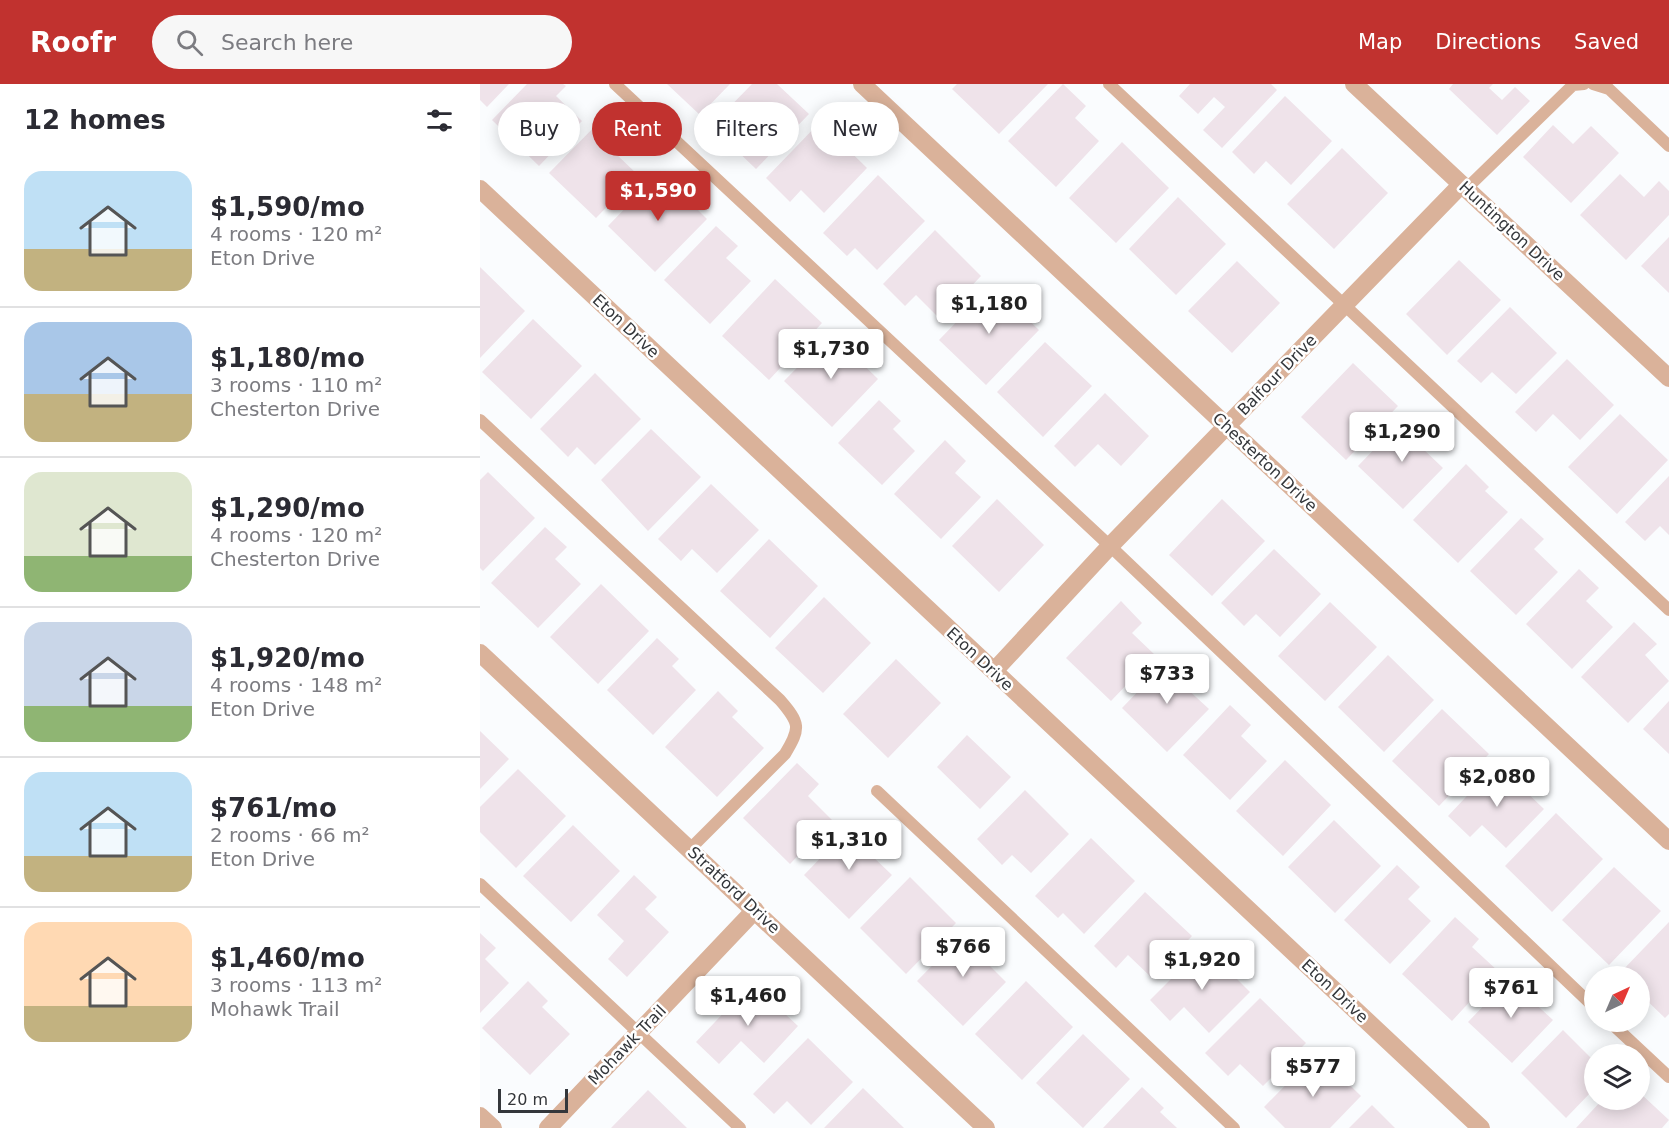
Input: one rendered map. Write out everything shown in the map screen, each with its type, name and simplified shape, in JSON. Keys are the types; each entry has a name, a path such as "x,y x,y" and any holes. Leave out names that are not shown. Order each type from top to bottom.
{"street":[{"name":"Chesterton Drive","path":"862,84 1669,841"},
{"name":"Huntington Drive","path":"1354,84 1669,378"},
{"name":"Balfour Drive","path":"994,671 1110,546 1345,305 1464,187"},
{"name":"Eton Drive","path":"480,189 1481,1128"},
{"name":"Stratford Drive","path":"480,653 986,1128"},
{"name":"Mohawk Trail","path":"548,1128 755,910"},
{"path":"480,1116 493,1128"}],"lane":[{"path":"615,84 1110,546 1584,996"},
{"path":"1109,84 1669,610"},
{"path":"1464,187 1577,84"},
{"path":"1593,84 1609,87 1669,146"},
{"path":"480,420 780,700 793,715 798,727 796,736 785,754 690,849"},
{"path":"877,791 1234,1128"},
{"path":"480,884 740,1128"},
{"path":"1621,1032 1669,1077"}],"building":[{"path":"480,84 509,84 487,107 480,100"},
{"path":"527,84 563,84 566,86 556,96 562,102 510,102"},
{"path":"667,84 730,84 713,102 694,102 694,109"},
{"path":"752,84 777,84 796,102 734,102"},
{"path":"957,84 1048,84 999,134 952,89"},
{"path":"1063,84 1086,106 1075,118 1099,141 1056,187 1008,141"},
{"path":"1190,84 1271,84 1277,90 1222,148 1203,130 1225,107 1214,97 1198,114 1179,96"},
{"path":"1453,84 1493,84 1489,88 1502,100 1515,87 1530,101 1497,135 1449,89"},
{"path":"1285,96 1332,141 1291,185 1266,161 1254,174 1232,152"},
{"path":"799,105 809,114 799,124"},
{"path":"498,114 498,126 492,120"},
{"path":"1553,125 1573,144 1591,126 1619,153 1571,203 1523,157"},
{"path":"592,129 592,156 618,156 638,175 596,218 549,173 566,156 580,156 580,141"},
{"path":"811,131 811,156 855,156 867,168 824,213 801,190 790,202 766,178 787,156 799,156 799,144"},
{"path":"1122,142 1169,188 1116,243 1069,198"},
{"path":"1342,148 1388,193 1334,249 1287,204"},
{"path":"529,156 549,156 539,166"},
{"path":"742,156 769,156 756,169"},
{"path":"660,172 707,219 655,272 608,226"},
{"path":"1620,174 1644,197 1659,181 1669,191 1669,215 1626,260 1580,215"},
{"path":"878,175 925,221 877,270 855,248 847,256 823,233"},
{"path":"1178,197 1226,244 1176,295 1129,249"},
{"path":"716,226 738,246 726,258 751,281 710,324 664,280"},
{"path":"935,230 981,276 940,319 916,295 905,306 883,284"},
{"path":"1669,237 1669,293 1641,266"},
{"path":"1459,260 1501,300 1447,355 1406,314"},
{"path":"1237,261 1280,303 1232,353 1188,311"},
{"path":"480,267 525,311 480,358"},
{"path":"775,279 822,323 769,380 722,336"},
{"path":"992,285 1039,330 986,385 939,340"},
{"path":"1510,307 1557,353 1516,394 1492,372 1481,383 1457,361"},
{"path":"533,319 582,366 531,419 482,372"},
{"path":"831,333 878,379 832,427 784,381"},
{"path":"1045,342 1092,386 1043,437 997,392"},
{"path":"1567,359 1614,405 1580,440 1553,414 1536,432 1515,412"},
{"path":"1353,363 1398,406 1346,460 1301,417"},
{"path":"595,373 641,419 595,465 577,447 568,457 540,429"},
{"path":"1105,393 1149,436 1121,466 1098,444 1075,467 1054,446"},
{"path":"879,400 901,421 893,429 915,451 882,485 838,443"},
{"path":"1409,413 1430,434 1419,445 1443,468 1403,509 1358,466"},
{"path":"1620,414 1668,460 1617,514 1568,467"},
{"path":"651,429 701,477 648,531 601,480"},
{"path":"945,440 966,461 955,473 981,497 941,539 894,494"},
{"path":"1466,464 1489,487 1485,491 1508,512 1458,563 1413,520"},
{"path":"488,472 535,518 483,571 480,568 480,480"},
{"path":"1669,476 1669,535 1660,526 1645,541 1625,522"},
{"path":"711,484 759,530 717,573 692,549 681,561 658,539"},
{"path":"997,499 1044,545 999,592 952,546"},
{"path":"1222,499 1265,541 1212,596 1169,555"},
{"path":"1521,518 1544,539 1534,549 1558,572 1516,615 1470,571"},
{"path":"545,527 567,547 555,559 581,584 538,628 491,583"},
{"path":"769,539 818,586 770,638 720,591"},
{"path":"1274,549 1321,594 1280,637 1256,614 1244,626 1221,603"},
{"path":"1579,569 1599,588 1586,601 1613,627 1572,669 1526,624"},
{"path":"601,584 649,631 598,684 550,637"},
{"path":"824,597 871,643 823,693 775,648"},
{"path":"1121,601 1142,623 1132,633 1155,655 1111,701 1066,658"},
{"path":"1330,602 1377,647 1325,701 1278,656"},
{"path":"1634,622 1657,644 1645,655 1669,681 1628,723 1581,677"},
{"path":"657,638 679,659 672,666 696,690 653,735 607,690"},
{"path":"1173,655 1194,676 1184,686 1209,709 1167,752 1122,708"},
{"path":"1388,655 1434,700 1384,752 1338,707"},
{"path":"896,659 941,703 888,758 843,714"},
{"path":"718,691 738,711 732,717 764,748 717,797 665,747"},
{"path":"1669,701 1669,754 1643,729"},
{"path":"1230,705 1251,725 1241,736 1267,761 1230,800 1183,755"},
{"path":"1442,709 1489,754 1439,806 1392,761"},
{"path":"480,731 509,759 480,789"},
{"path":"967,735 1011,777 980,809 937,767"},
{"path":"1285,760 1331,805 1283,856 1236,811"},
{"path":"797,763 819,784 808,796 832,820 790,864 743,818"},
{"path":"1497,764 1544,809 1506,848 1482,825 1470,837 1448,816"},
{"path":"518,769 566,816 516,868 480,832 480,807"},
{"path":"1025,790 1069,834 1031,873 1012,855 1002,865 977,839"},
{"path":"1556,813 1603,859 1552,912 1505,866"},
{"path":"857,820 878,841 868,852 892,875 849,919 804,875"},
{"path":"1334,820 1381,866 1335,913 1288,867"},
{"path":"573,825 620,871 571,922 523,876"},
{"path":"1091,838 1135,881 1084,934 1063,913 1058,918 1035,896"},
{"path":"1397,865 1420,887 1408,899 1431,921 1390,964 1344,920"},
{"path":"1614,867 1661,911 1609,965 1562,920"},
{"path":"634,875 657,897 645,909 669,932 627,977 608,959 624,941 597,915"},
{"path":"910,877 956,923 906,974 860,928"},
{"path":"1145,892 1192,936 1152,978 1128,955 1116,968 1094,946"},
{"path":"1455,917 1479,939 1472,947 1498,971 1452,1021 1402,974"},
{"path":"1669,922 1669,1014 1665,1018 1650,1004 1650,966 1627,966"},
{"path":"970,927 992,948 982,958 1006,982 963,1026 917,981"},
{"path":"480,933 496,948 485,959 509,983 480,1013"},
{"path":"1204,946 1250,992 1209,1033 1184,1007 1170,1021 1150,1000"},
{"path":"1514,974 1534,992 1529,998 1553,1020 1512,1063 1468,1022"},
{"path":"528,981 548,1001 542,1007 570,1034 530,1075 482,1028"},
{"path":"1026,981 1073,1027 1022,1080 975,1034"},
{"path":"752,983 798,1026 764,1063 741,1041 719,1064 696,1042"},
{"path":"1260,998 1306,1043 1263,1086 1240,1064 1228,1076 1205,1053"},
{"path":"1563,1030 1584,1051 1584,1099 1566,1118 1521,1073"},
{"path":"1083,1034 1130,1079 1083,1128 1036,1083"},
{"path":"808,1038 853,1082 811,1125 787,1101 774,1114 753,1094"},
{"path":"1317,1053 1361,1096 1330,1128 1285,1128 1264,1107"},
{"path":"1142,1087 1164,1108 1160,1112 1177,1128 1103,1128"},
{"path":"863,1088 904,1128 824,1128"},
{"path":"648,1090 687,1128 611,1128"},
{"path":"1650,1102 1669,1120 1662,1128 1576,1128 1593,1110 1650,1110"},
{"path":"1372,1105 1395,1128 1349,1128"}]}
